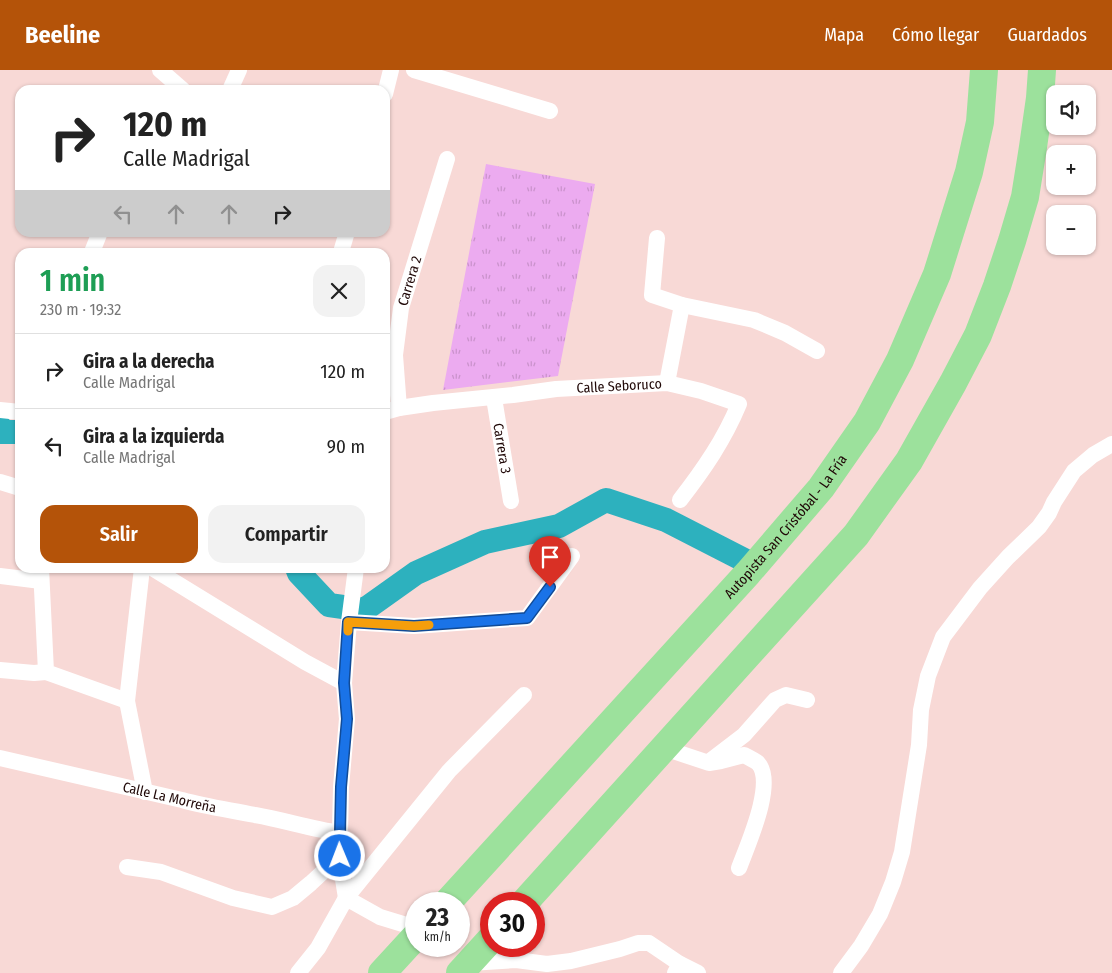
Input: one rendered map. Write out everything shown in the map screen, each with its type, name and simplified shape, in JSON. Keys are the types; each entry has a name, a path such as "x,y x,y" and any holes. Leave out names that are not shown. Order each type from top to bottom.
{"highway":[{"name":"Autopista San Cristóbal - La Fría","path":"457,892 748,573 821,488 867,422 900,360 937,274 969,172 980,122 984,70"},
{"path":"534,892 856,535 909,461 978,335 997,286 1012,241 1026,188 1034,147 1042,70"},
{"path":"382,973 405,948"},
{"path":"465,968 480,951"}],"street":[{"path":"160,70 177,85"},
{"path":"232,85 239,70"},
{"path":"387,85 391,70"},
{"path":"414,70 550,111"},
{"name":"Carrera 2","path":"392,410 395,356 401,308 447,158"},
{"path":"657,238 652,295 682,305 754,320 785,333 816,351"},
{"path":"667,383 682,305"},
{"name":"Calle Seboruco","path":"392,410 433,403 494,398 556,389 667,383 700,391 738,404 717,449 680,500"},
{"name":"Carrera 3","path":"494,398 511,501"},
{"path":"0,410 15,412"},
{"path":"842,973 880,914 900,859 919,745 921,710 928,676 942,637 980,588 1008,557 1039,528 1074,471 1093,454 1112,444"},
{"path":"0,482 15,486"},
{"path":"348,622 414,626 527,618 572,556"},
{"path":"141,573 127,700 145,792"},
{"path":"160,573 305,662 344,683"},
{"path":"355,573 348,622 344,683 347,719 341,787 340,856 342,879 346,898 380,917 405,925"},
{"path":"0,576 41,574 46,672"},
{"path":"0,670 34,673 46,672 127,700"},
{"path":"298,973 318,948 346,898 449,771 524,695"},
{"path":"709,762 744,735 775,700 786,695 807,700"},
{"path":"664,748 709,762 722,761 744,755 757,763 761,769 764,777 762,805 738,868"},
{"name":"Calle La Morreña","path":"0,758 204,806 254,814 327,832 340,833"},
{"path":"127,867 160,872 233,898 272,907 293,898 340,856"},
{"path":"527,957 547,964 571,962 638,943 649,943 678,968 698,973"},
{"path":"465,968 502,957"}],"green space":[{"path":"486,164 595,184 558,376 443,390"}],"waterway":[{"path":"0,427 2,432 15,432"},
{"path":"299,573 329,605 364,610 416,573 485,542 559,526 606,500 666,520 744,560"}],"slow traffic":[{"path":"348,631 348,622 414,626 429,625"}],"route":[{"path":"340,856 341,787 347,719 344,683 348,622 414,626 527,618 550,587"}]}
